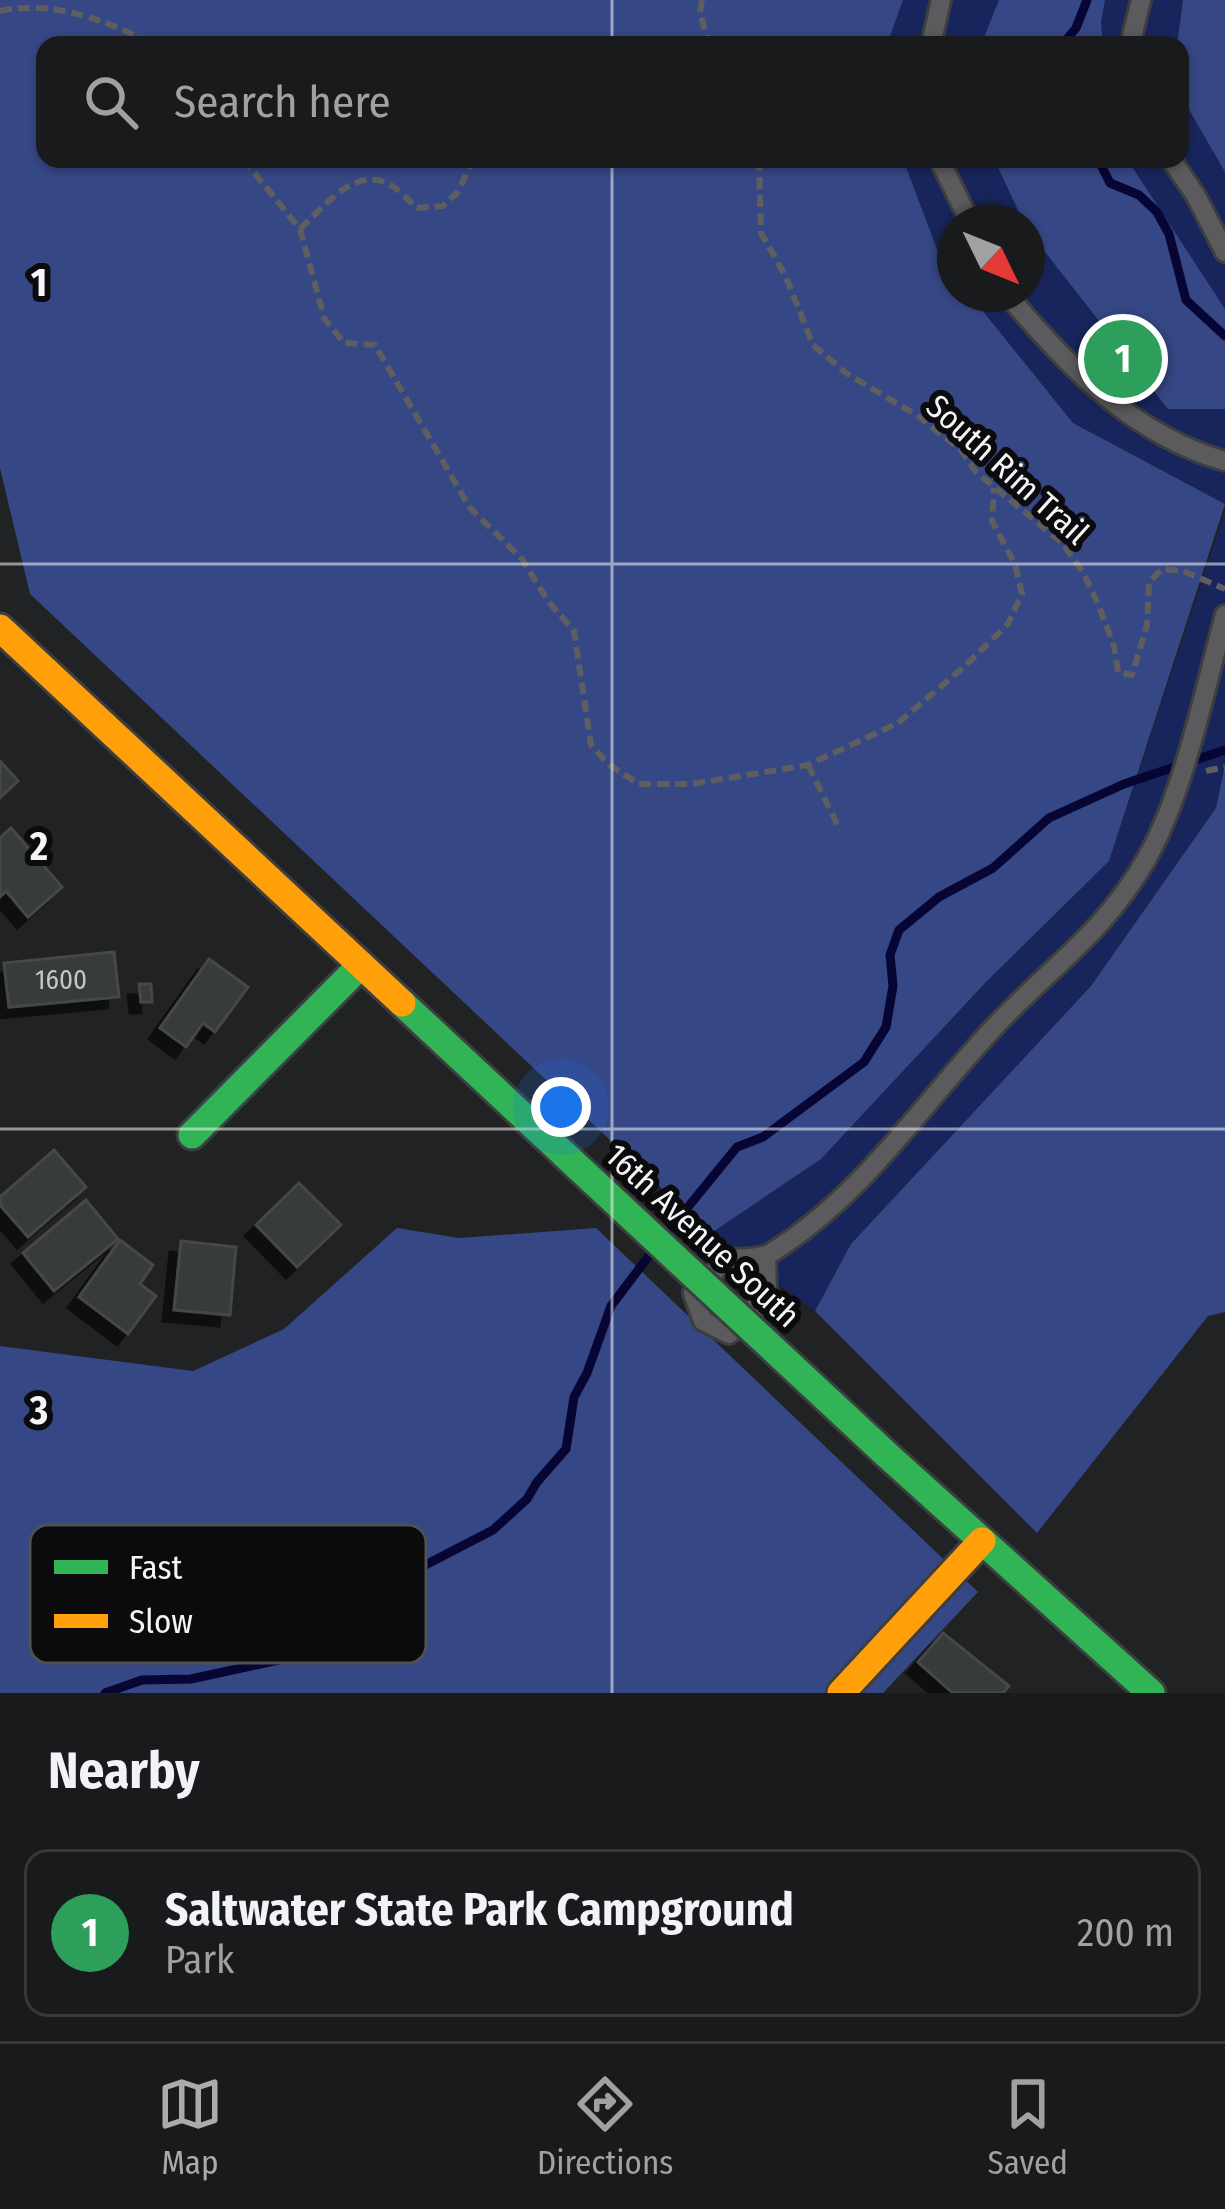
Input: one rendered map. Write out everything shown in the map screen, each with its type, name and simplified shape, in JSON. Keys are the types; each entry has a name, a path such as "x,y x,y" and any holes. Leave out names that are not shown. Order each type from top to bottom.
{"main road":[{"name":"16th Avenue South","path":"0,628 886,1454 1150,1693"},
{"path":"192,1136 361,965"},
{"path":"841,1693 982,1541"}],"lane":[{"path":"933,36 941,0"},
{"path":"1132,36 1142,0"},
{"path":"943,168 961,204"},
{"path":"1177,168 1225,252"},
{"path":"1022,312 1119,407 1163,438 1225,461"},
{"path":"766,1256 767,1295 742,1321 729,1334 703,1321 693,1293 727,1258 766,1256 854,1189 1003,1018 1066,962 1112,912 1149,855 1192,736 1225,615"}],"path":[{"path":"702,0 704,36"},
{"path":"0,10 21,2 87,10 137,36"},
{"path":"250,168 300,230 324,318 344,343 375,344 470,508 522,560 574,632 590,745 608,764 639,784 675,784 808,765 898,723 1008,624 1022,594 1015,564 992,521 994,488"},
{"path":"300,230 347,186 370,179 388,184 417,208 443,206 458,192 469,168"},
{"name":"South Rim Trail","path":"759,168 761,232 786,277 813,345 961,450 976,472 1061,542 1083,572 1114,646 1118,672 1132,675 1147,625 1149,582 1162,569 1183,571 1225,589"},
{"path":"808,765 840,830"}],"shaded area":[{"path":"0,0 903,0 890,36 36,36 36,168 906,168 937,249 937,312 984,312 1073,423 1225,504 1109,861 986,982 821,1159 710,1234 30,594 0,468"},
{"path":"903,0 1183,0 1178,36 890,36"},
{"path":"999,0 1105,0 1102,36 985,36"},
{"path":"1183,0 1225,0 1225,172 1189,110 1189,36 1178,36"},
{"path":"1189,110 1225,172 1225,504 1073,423 984,312 1045,312 1045,204 937,204 937,249 906,168 1189,168"},
{"path":"998,168 1133,168 1225,309 1225,409 1168,409 1045,252 1045,204 1015,204"},
{"path":"1225,512 1225,765 1216,808 1091,986 851,1244 815,1311 710,1234 821,1159 986,982 1109,861"},
{"path":"1225,765 1225,1312 1208,1316 1037,1533 815,1311 851,1244 1091,986 1216,808"},
{"path":"397,1228 459,1238 596,1228 978,1592 883,1693 0,1693 0,1346 193,1371 284,1329"}],"building":[{"path":"0,761 18,781 0,798"},
{"path":"11,828 62,887 28,917 6,891 0,897 0,838"},
{"path":"114,952 119,997 9,1007 4,963"},
{"path":"209,959 248,987 215,1032 203,1023 186,1047 160,1028"},
{"path":"139,984 151,984 152,1002 141,1002"},
{"path":"54,1150 86,1187 28,1237 0,1205 0,1197"},
{"path":"299,1183 341,1225 297,1267 256,1225"},
{"path":"86,1200 118,1239 54,1291 23,1253"},
{"path":"120,1240 153,1265 140,1284 156,1296 128,1334 79,1297"},
{"path":"181,1241 236,1247 230,1315 174,1310"},
{"path":"943,1633 1009,1686 1003,1693 953,1693 918,1662"}],"waterway":[{"path":"1069,36 1087,0"},
{"path":"1102,168 1110,183 1139,195 1157,212 1169,234 1186,300 1225,336"},
{"path":"670,1229 737,1147 763,1137 864,1062 886,1027 893,986 890,955 899,930 939,897 993,868 1049,818 1124,784 1225,750"},
{"path":"426,1565 493,1530 527,1499 566,1449 574,1397 611,1306 648,1257"},
{"path":"105,1693 142,1680 191,1679 265,1663"}],"traffic: fast":[{"path":"192,1135 361,965"},
{"path":"402,1003 565,1155"},
{"path":"565,1155 886,1454"},
{"path":"886,1454 1151,1693"}],"traffic: slow":[{"path":"0,628 402,1003"},
{"path":"841,1693 982,1541"}],"place":[{"name":"Saltwater State Park Campground","path":"1123,359"}]}
